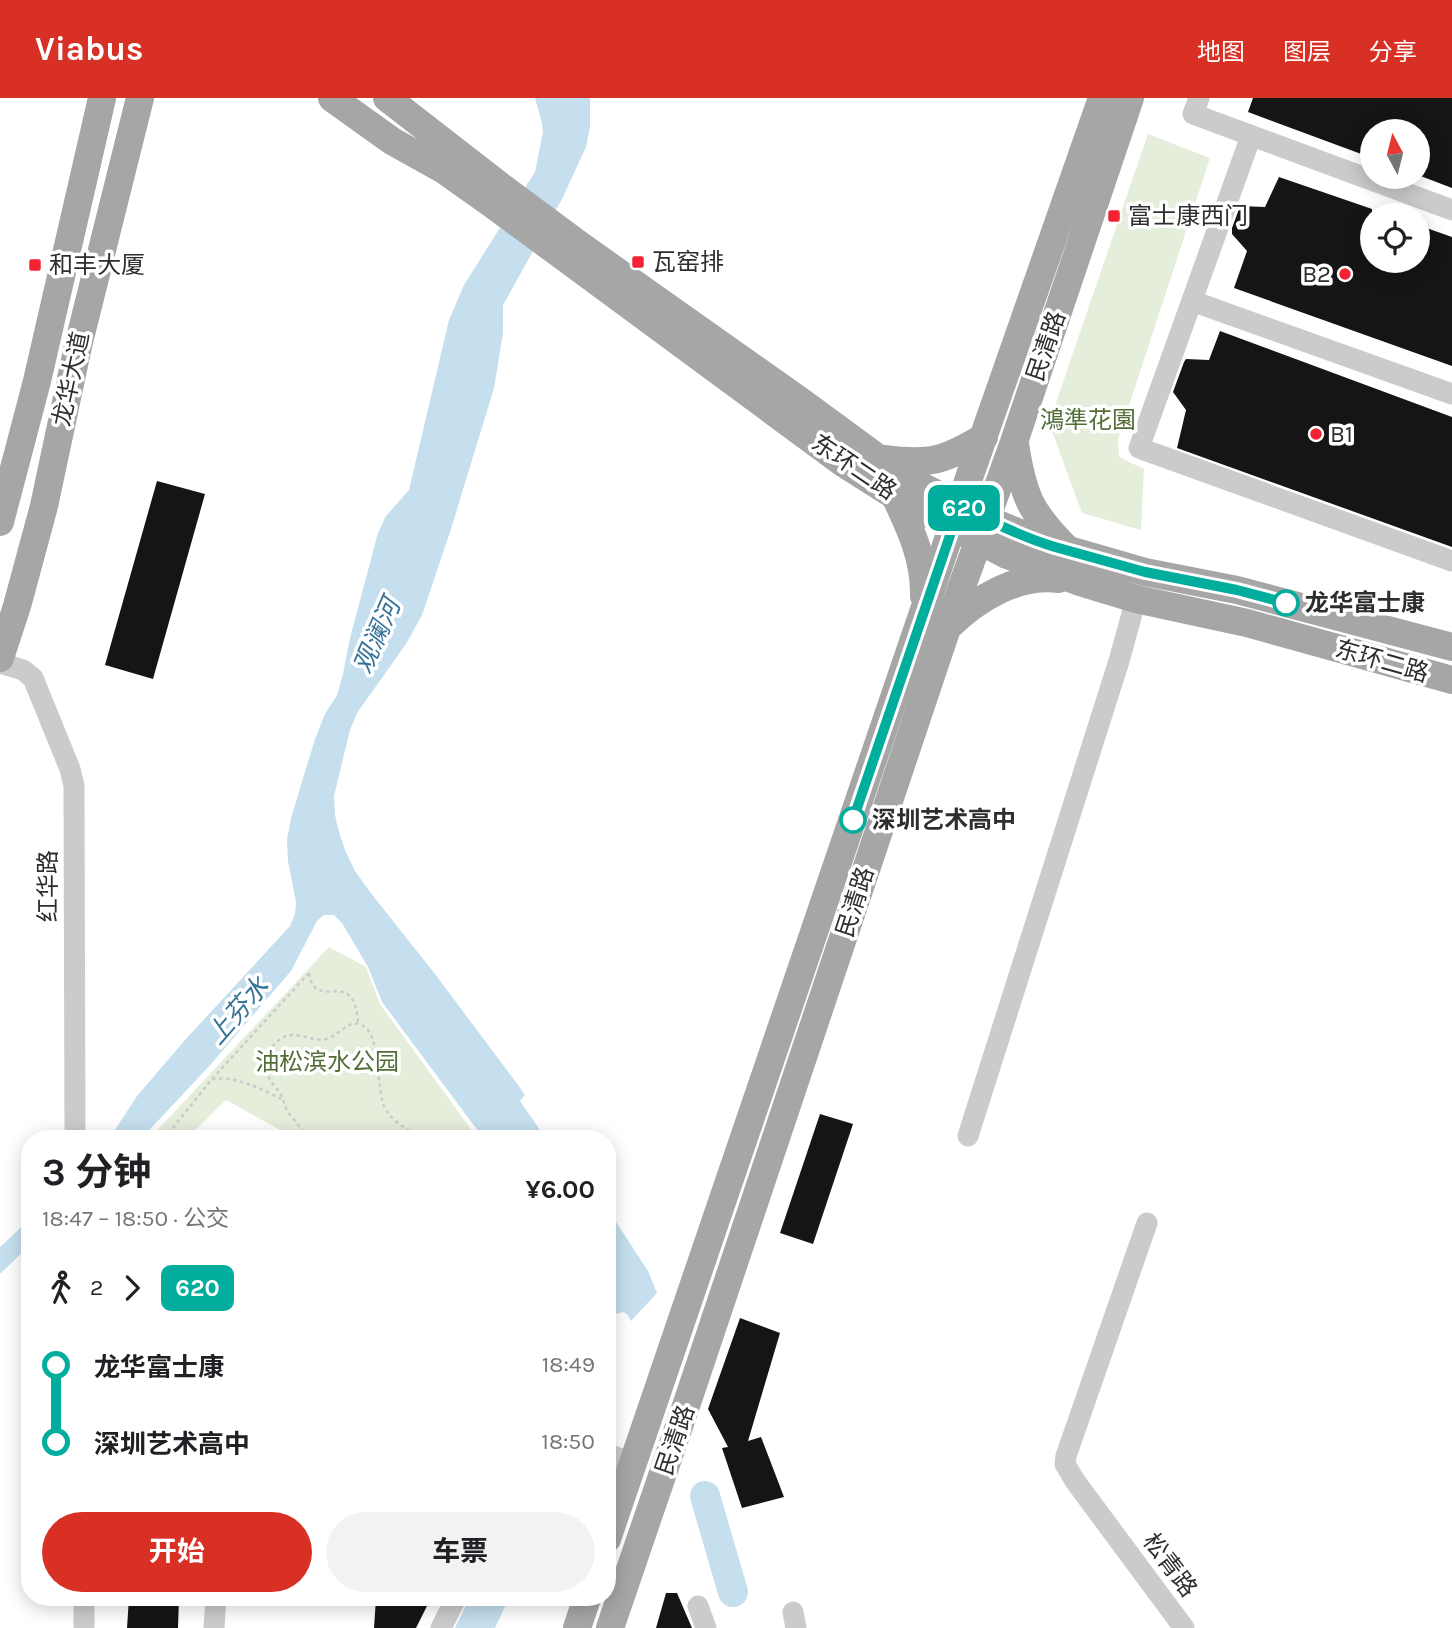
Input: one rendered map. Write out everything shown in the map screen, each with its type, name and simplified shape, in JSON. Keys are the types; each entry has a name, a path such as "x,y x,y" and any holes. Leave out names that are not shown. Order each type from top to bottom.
{"main road":[{"name":"龙华大道","path":"0,522 37,381 102,98"},
{"name":"东环二路","path":"332,98 392,141 498,196"},
{"name":"东环二路","path":"387,98 498,196 843,463 895,496 956,516 982,529 1041,542 1145,572 1237,590 1452,647"},
{"name":"民清路","path":"616,1483 620,1458 923,612 1102,98"},
{"name":"民清路","path":"610,1628 947,628 1014,442 1130,98"},
{"name":"龙华大道","path":"0,661 44,506 78,346 141,100"},
{"name":"东环二路","path":"575,254 803,403 878,458 925,488 956,516"},
{"path":"878,458 919,463 940,459 984,437"},
{"path":"1014,442 1019,474 1027,498 1038,517 1069,551"},
{"path":"895,496 920,557 924,580 923,612"},
{"name":"东环二路","path":"982,529 1007,555 1077,581 1136,599 1247,623 1452,680"},
{"path":"947,628 981,598 1006,587 1032,580 1077,581"},
{"path":"577,1628 584,1606"}],"street":[{"path":"1199,98 1193,114 1452,210"},
{"path":"1251,136 1139,448 1452,561"},
{"path":"1192,301 1452,394"},
{"path":"968,1136 1119,661 1136,599"},
{"name":"红华路","path":"0,661 23,670 33,678 70,769 74,786 75,1130"},
{"name":"松青路","path":"1147,1223 1065,1464 1184,1628"},
{"path":"83,1628 84,1606"},
{"path":"214,1628 215,1606"},
{"path":"441,1628 452,1606"},
{"path":"698,1606 706,1628"}],"path":[{"path":"171,1130 212,1079 309,973 312,985 317,989 349,993 356,1003 358,1024"},
{"path":"301,1130 288,1113 284,1100 269,1078 266,1060 271,1049 280,1039 289,1035 326,1039 350,1025 358,1024 364,1026 372,1035 384,1107 409,1130"},
{"path":"212,1079 231,1078 284,1100"}],"green space":[{"name":"鴻準花園","path":"1148,134 1210,158 1118,439 1119,457 1144,469 1141,530 1082,513 1049,423"},
{"name":"油松滨水公园","path":"329,947 366,967 380,1004 471,1130 280,1130 226,1100 195,1130 157,1130"}],"water":[{"path":"535,98 590,98 590,127 586,147 562,199 503,305 503,333 494,388 422,615 406,644 357,713 350,730 334,796 339,832 355,871 518,1085 525,1095 520,1101 540,1130 477,1130 382,1002 368,967 342,923 334,915 324,915 317,921 291,971 212,1063 149,1130 115,1130 137,1096 185,1040 290,926 296,902 288,861 287,840 291,818 315,739 325,714 337,695 378,533 386,516 409,490 449,320 464,285 535,172 543,132"},
{"path":"616,1222 648,1271 657,1293 631,1321 623,1312 616,1314"},
{"path":"21,1227 21,1254 0,1274 0,1247"},
{"path":"466,1606 505,1606 495,1628 455,1628"}],"building":[{"path":"1253,98 1452,98 1452,188 1430,180 1430,119 1360,119 1360,154 1248,112"},
{"name":"B2","path":"1279,177 1360,205 1360,273 1430,273 1430,229 1452,237 1452,366 1234,288 1247,251 1232,234 1239,209 1241,206 1265,207"},
{"name":"B1","path":"1220,331 1452,417 1452,547 1177,448 1186,410 1173,392 1184,362 1186,359 1209,360"},
{"path":"157,481 205,494 153,679 105,665"},
{"path":"820,1114 853,1124 813,1244 780,1233"},
{"path":"740,1318 780,1333 748,1441 761,1437 784,1497 742,1508 722,1448 728,1447 708,1409"},
{"path":"666,1593 677,1593 692,1628 656,1628"},
{"path":"128,1606 179,1606 178,1628 127,1628"},
{"path":"375,1606 427,1606 416,1628 374,1628"}],"waterway":[{"path":"705,1496 733,1592"}],"bus line":[{"name":"620","path":"853,820 960,506 1055,547 1145,572 1237,590 1286,603"}],"place":[{"name":"富士康西门","path":"1114,216"},
{"name":"瓦窑排","path":"638,262"},
{"name":"和丰大厦","path":"35,265"},
{"name":"B2","path":"1345,274"},
{"name":"B1","path":"1316,434"},
{"name":"龙华富士康","path":"1286,603"},
{"name":"深圳艺术高中","path":"853,820"}],"water label":[{"name":"观澜河","path":"377,636"},
{"name":"上芬水","path":"238,1011"}]}
